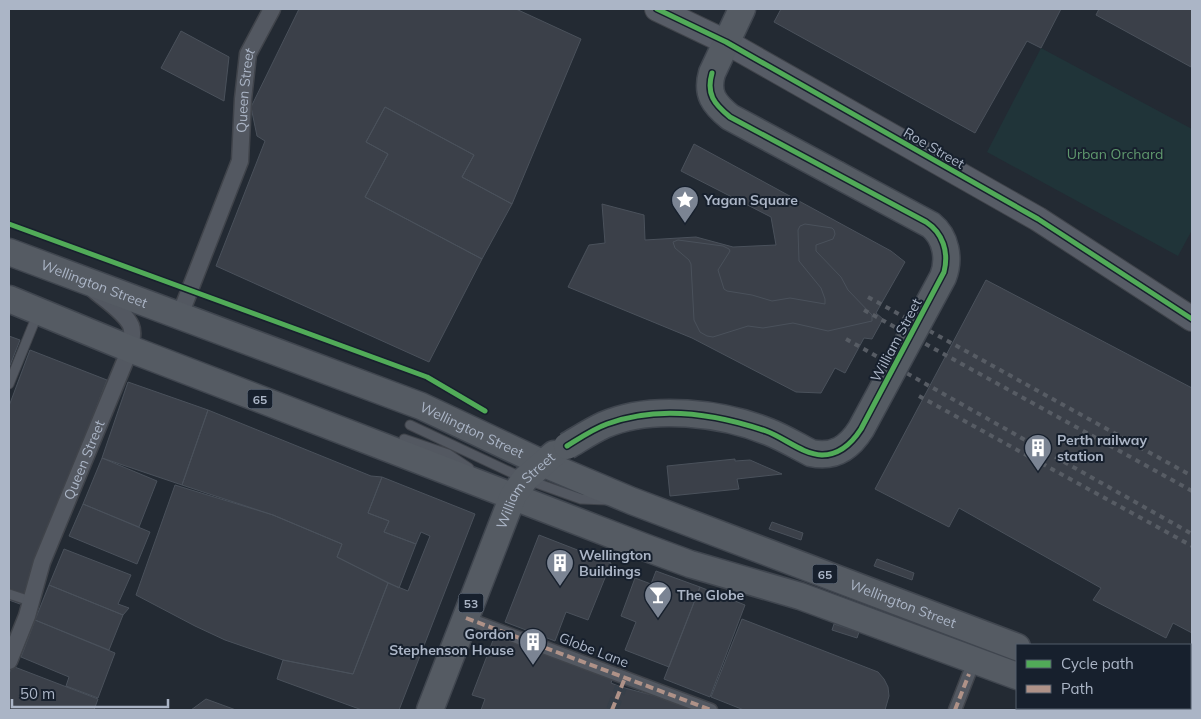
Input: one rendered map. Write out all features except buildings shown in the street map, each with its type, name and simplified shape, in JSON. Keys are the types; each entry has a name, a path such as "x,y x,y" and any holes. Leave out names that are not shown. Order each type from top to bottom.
{"main road":[{"name":"Roe Street","path":"657,9 726,42 1038,219 1192,319"},
{"name":"William Street","path":"430,710 466,618 527,479 567,446 604,425 642,414 674,413 710,416 742,423 769,432 811,453 825,455 840,451 851,443 861,429 944,272 946,252 941,237 935,228 730,117 712,98 709,84 712,73 742,9"},
{"name":"Wellington Street","path":"9,252 421,406 527,479 680,560 800,596 1016,676"},
{"name":"Wellington Street","path":"9,299 130,349 527,479 632,501 1016,647"}],"street":[{"name":"Queen Street","path":"180,315 240,161 242,99 248,54 272,9"},
{"name":"Queen Street","path":"9,661 27,616 42,562 130,349 133,334 131,324 119,311 79,277"},
{"name":"Globe Lane","path":"466,618 623,683 711,710"},
{"path":"955,710 969,674"}],"lane":[{"path":"9,384 38,312"},
{"path":"410,425 527,479"},
{"path":"404,439 527,479"},
{"path":"9,594 30,602"}],"green space":[{"name":"Urban Orchard","path":"1041,48 1192,129 1192,230 1178,256 987,152"}],"tunnel":[{"path":"612,710 621,687"}],"railway":[{"path":"868,297 1192,476"},
{"path":"864,310 1192,491"},
{"path":"846,339 1192,534"},
{"path":"919,396 1192,546"}],"marked path":[{"path":"466,618 711,710"},
{"path":"955,710 969,674"},
{"path":"612,710 625,678"}],"cycle path":[{"path":"657,9 726,42 1038,219 1192,319"},
{"path":"567,446 607,424 626,418 667,413 707,416 727,420 766,431 807,452 822,455 834,453 845,447 861,429 944,272 945,250 940,237 932,226 730,117 713,98 710,87 712,73"},
{"path":"9,224 427,377 485,411"}],"place":[{"name":"Yagan Square","path":"685,224"},
{"name":"Perth railway station","path":"1038,472"},
{"name":"Wellington Buildings","path":"560,587"},
{"name":"The Globe","path":"658,619"},
{"name":"Gordon Stephenson House","path":"533,666"}]}
